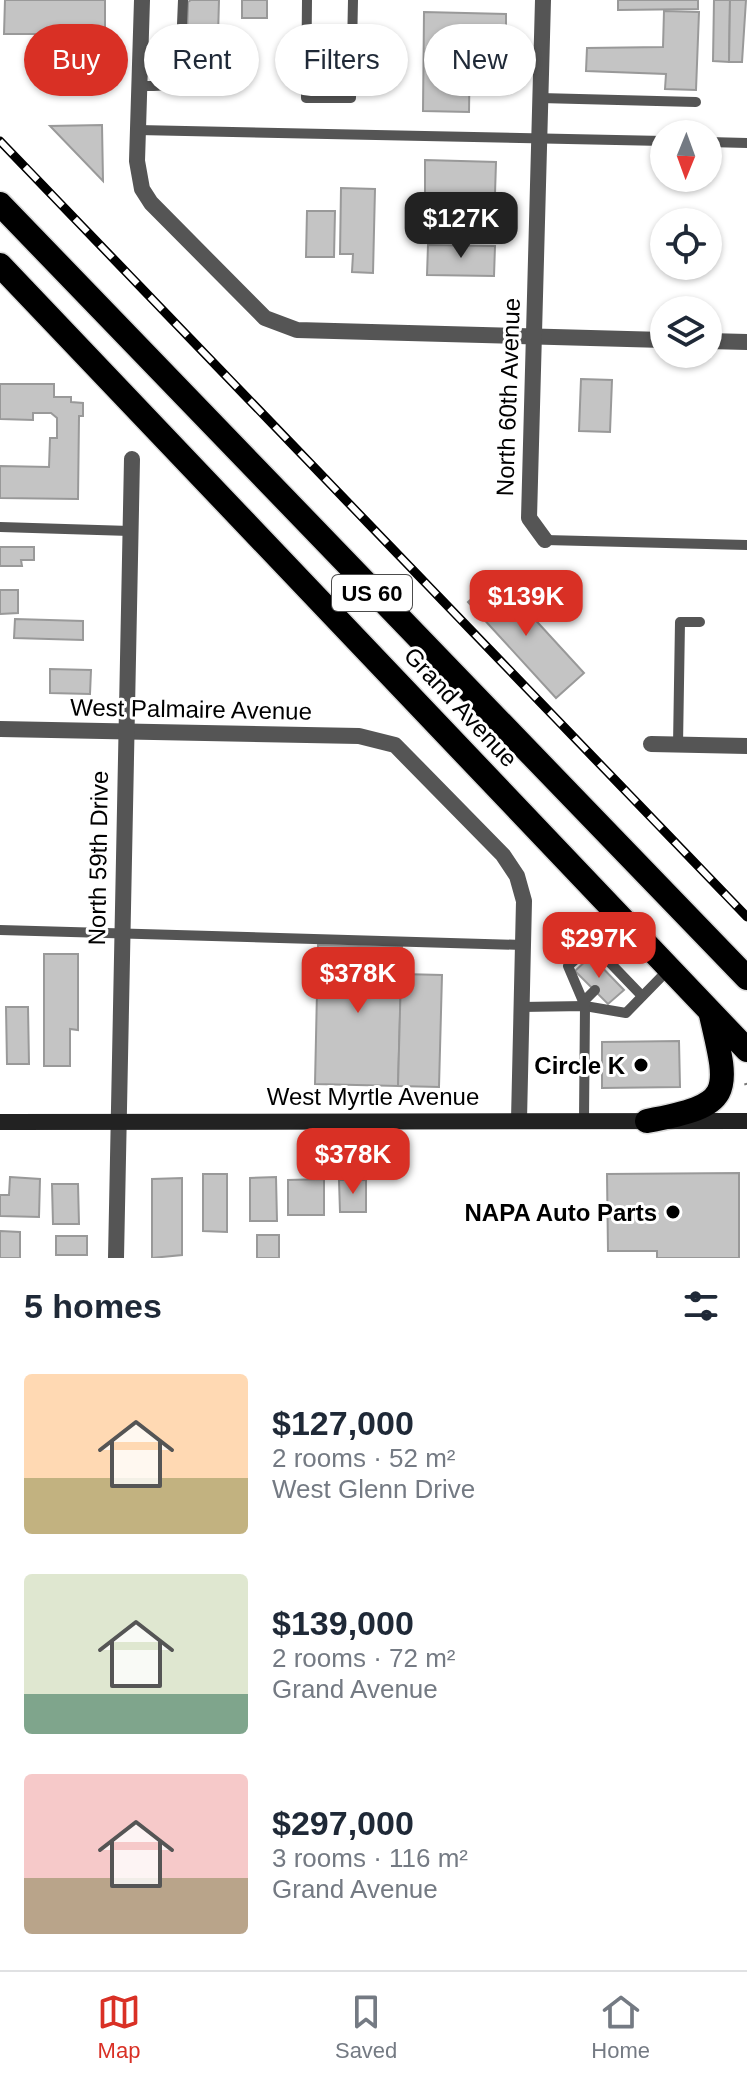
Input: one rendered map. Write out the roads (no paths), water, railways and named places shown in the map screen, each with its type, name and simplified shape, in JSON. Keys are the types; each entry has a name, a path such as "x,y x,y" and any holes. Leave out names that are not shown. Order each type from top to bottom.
{"highway":[{"name":"Grand Avenue","path":"0,204 747,978"},
{"name":"Grand Avenue","path":"0,265 747,1050"},
{"path":"647,1121 685,1114 706,1106 719,1096 724,1071 711,1015"}],"street":[{"path":"142,0 138,176 151,203 265,318 279,326 297,330 650,340"},
{"name":"North 60th Avenue","path":"543,0 529,518 545,540"},
{"path":"722,341 747,342"},
{"name":"North 59th Drive","path":"116,1258 116,1121 132,459"},
{"name":"West Palmaire Avenue","path":"0,729 380,739 405,754 503,855 517,876 524,901 523,945"},
{"path":"651,744 747,746"},
{"path":"519,1120 523,945"},
{"name":"West Myrtle Avenue","path":"0,1122 747,1121"}],"lane":[{"path":"140,86 163,87 174,82 180,73 183,0"},
{"path":"307,0 306,98 351,98 353,0"},
{"path":"540,98 696,102"},
{"path":"138,130 650,141"},
{"path":"722,142 747,143"},
{"path":"0,527 130,531"},
{"name":"North 60th Avenue","path":"545,540 747,545"},
{"path":"678,745 680,622 700,622"},
{"path":"584,1120 584,1004 568,966 622,920"},
{"path":"0,930 523,945"},
{"path":"593,945 613,972 642,996"},
{"path":"521,1007 584,1004 626,1013 668,970"},
{"path":"584,1004 595,990"}],"railway":[{"path":"0,141 747,917"}],"place":[{"name":"Circle K","path":"641,1065"},
{"name":"NAPA Auto Parts","path":"673,1212"}]}
